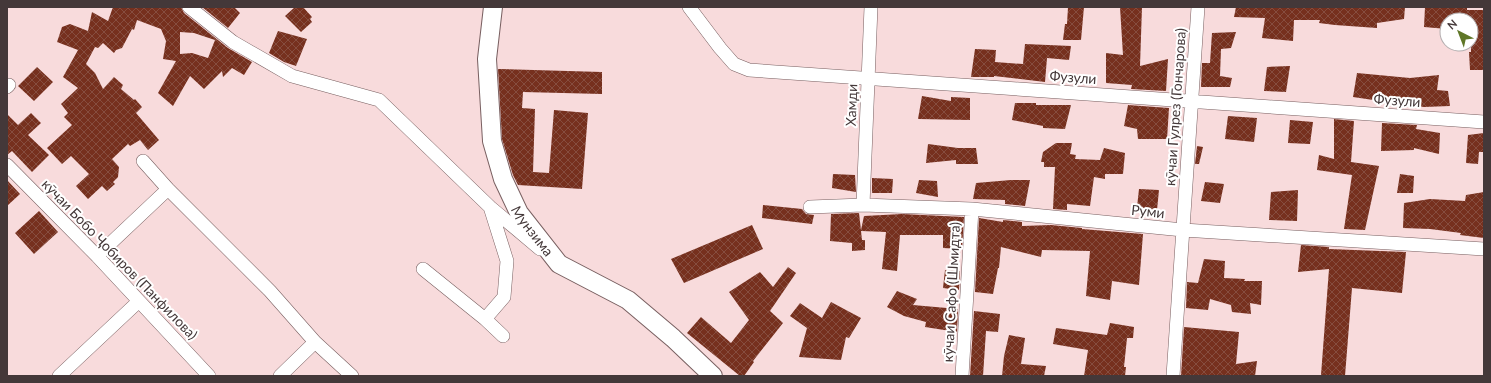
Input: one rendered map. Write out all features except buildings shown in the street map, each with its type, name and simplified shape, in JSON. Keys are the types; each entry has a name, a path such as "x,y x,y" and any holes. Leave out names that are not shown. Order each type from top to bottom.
{"street":[{"path":"189,7 233,42 292,76 379,100 490,207 559,264"},
{"name":"Мунзима","path":"493,7 487,59 492,141 503,179 519,213 559,264 628,300 673,338 713,376"},
{"name":"Фузули","path":"689,7 734,64 749,70 1484,122"},
{"name":"Хамди","path":"863,205 871,7"},
{"name":"кӯчаи Гулрез (Гончарова)","path":"1173,376 1198,7"},
{"path":"143,161 168,189 270,291 315,342 352,376"},
{"name":"кӯчаи Бобо Ҷобиров (Панфилова)","path":"7,165 97,256 208,376"},
{"path":"97,256 168,189"},
{"name":"Руми","path":"810,207 863,205 972,209 1183,230 1484,249"},
{"path":"485,319 504,297 507,261 490,207"},
{"name":"кӯчаи Сафо (Шмидта)","path":"962,376 972,209"},
{"path":"422,269 485,319 503,336"},
{"path":"59,376 139,301"},
{"path":"280,376 315,342"}]}
